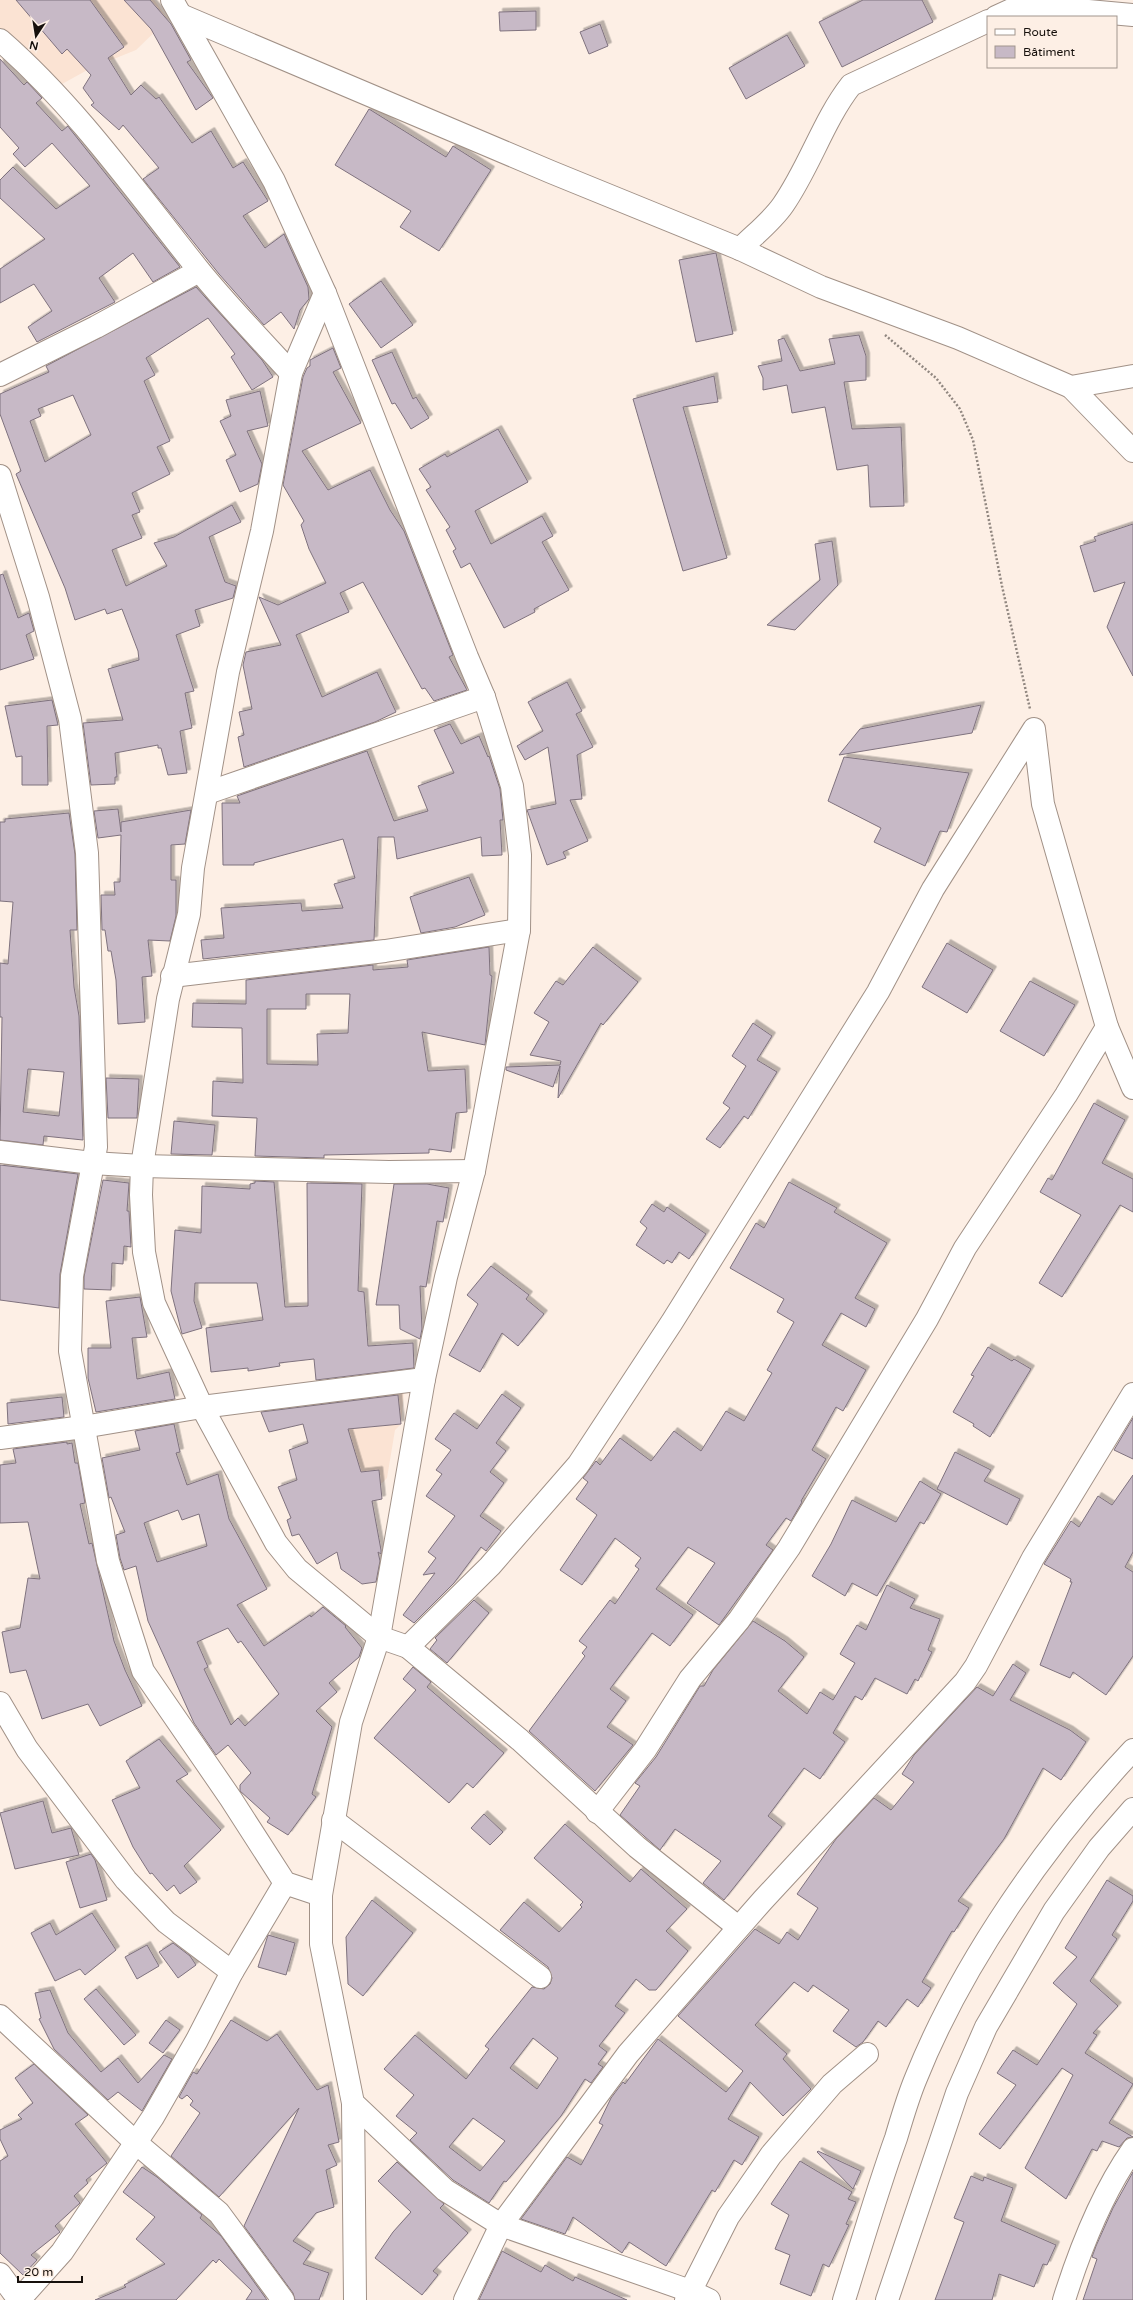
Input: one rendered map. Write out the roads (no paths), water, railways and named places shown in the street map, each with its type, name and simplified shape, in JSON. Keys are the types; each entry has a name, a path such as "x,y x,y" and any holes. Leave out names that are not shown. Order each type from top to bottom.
{"street":[{"path":"998,16 1022,5 1133,15"},
{"path":"177,8 551,172 740,249 822,287 958,338 1071,387 1133,451"},
{"path":"177,8 274,181 325,293 484,697 512,786 520,855 519,930 474,1171 446,1277 424,1379 379,1637 351,1722 321,1896 321,1944 353,2103 355,2300"},
{"path":"740,249 783,206 809,162 820,134 837,103 851,85 987,20"},
{"path":"0,40 24,60 105,150 200,271 291,373"},
{"path":"0,376 96,327 200,271"},
{"path":"325,293 291,373 262,531 228,672 193,868 189,914 183,943 172,976 142,1166 141,1195 144,1252 154,1303 202,1407 276,1543 297,1569 379,1637 408,1647 520,1740 597,1812 636,1846 738,1927"},
{"path":"1071,387 1133,376"},
{"path":"0,476 38,597 70,719 87,853 95,1070 96,1147 72,1276 70,1351 108,1561 143,1671 231,1798 285,1883 321,1896"},
{"path":"207,793 484,697"},
{"path":"408,1647 490,1566 578,1465 672,1322 878,992 933,889 1034,729 1043,804 1107,1027 1133,1088"},
{"path":"172,976 385,951 519,930"},
{"path":"597,1812 645,1750 690,1679 738,1620 789,1548 927,1319 965,1248 1066,1095 1107,1027"},
{"path":"0,1152 92,1163 142,1166 389,1172 474,1171"},
{"path":"0,1438 83,1427 202,1407 424,1379"},
{"path":"464,2300 501,2225 628,2054 738,1927 965,1682 980,1660 1033,1558 1133,1394"},
{"path":"0,1703 27,1749 126,1880 166,1922 232,1972"},
{"path":"844,2300 916,2078 948,2008 1012,1902 1065,1831 1112,1772 1133,1750"},
{"path":"887,2300 957,2093 986,2027 1054,1911 1099,1848 1133,1809"},
{"path":"333,1820 540,1977"},
{"path":"0,2274 19,2300 62,2252 153,2117 198,2040 232,1972 285,1883"},
{"path":"0,2016 136,2142 219,2213 283,2300"},
{"path":"688,2296 728,2217 771,2155 832,2084 867,2054"},
{"path":"353,2103 445,2190 501,2225 688,2296 710,2300"},
{"path":"1064,2300 1094,2220 1110,2188 1133,2149"}]}
